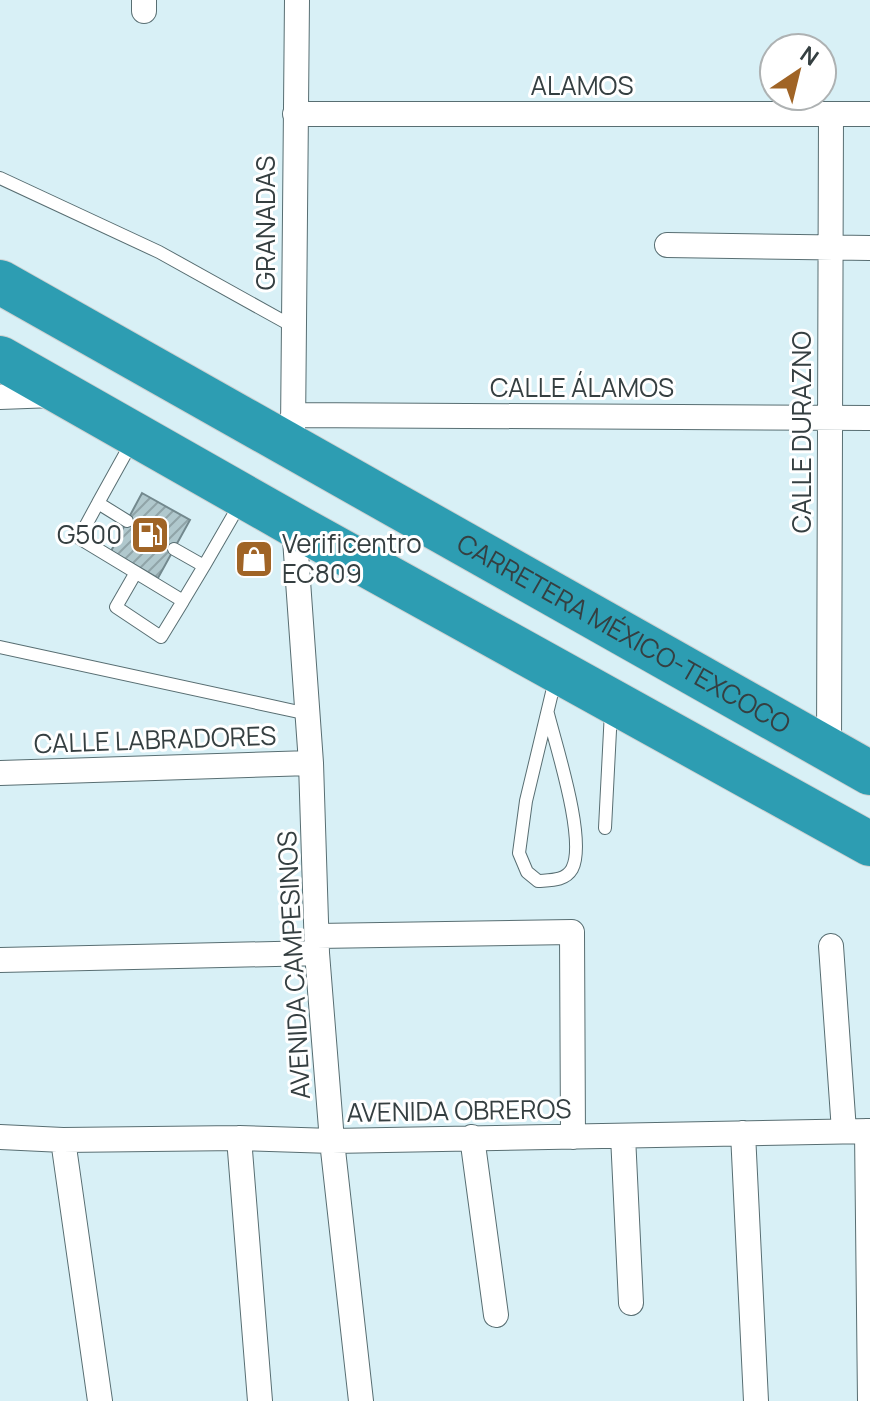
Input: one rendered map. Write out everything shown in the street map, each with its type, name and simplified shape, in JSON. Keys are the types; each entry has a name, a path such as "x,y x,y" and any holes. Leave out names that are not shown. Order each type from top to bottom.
{"highway":[{"name":"CARRETERA MÉXICO-TEXCOCO","path":"0,282 293,431 870,773"},
{"path":"0,358 294,525 870,844"}],"street":[{"name":"GRANADAS","path":"293,431 297,0"},
{"name":"ALAMOS","path":"295,114 870,114"},
{"name":"CALLE DURAZNO","path":"829,750 831,114"},
{"path":"667,245 870,248"},
{"path":"0,397 64,394"},
{"name":"CALLE ÁLAMOS","path":"293,431 870,418"},
{"name":"AVENIDA CAMPESINOS","path":"294,525 311,763 317,944 332,1141 361,1401"},
{"name":"CALLE LABRADORES","path":"0,773 311,763"},
{"path":"0,960 572,932 573,1137"},
{"path":"831,946 860,1131 870,1401"},
{"name":"AVENIDA OBREROS","path":"0,1137 332,1141 860,1131"},
{"path":"743,1133 756,1401"},
{"path":"623,1136 631,1303"},
{"path":"472,1137 496,1315"},
{"path":"239,1138 260,1401"},
{"path":"63,1140 100,1401"}],"lane":[{"path":"0,178 159,252 294,327"},
{"path":"136,434 79,538 183,601"},
{"path":"135,574 116,607 161,637 245,495"},
{"path":"98,503 127,521"},
{"path":"174,549 204,566"},
{"path":"0,647 308,714"},
{"path":"548,714 575,825 576,855 571,871 560,880 538,881 527,872 519,853 526,801 558,669"},
{"path":"605,828 611,700"}],"building":[{"name":"G500","path":"142,493 190,520 158,578 111,551"}],"place":[{"name":"G500","path":"150,535"},
{"name":"Verificentro EC809","path":"254,559"}]}
